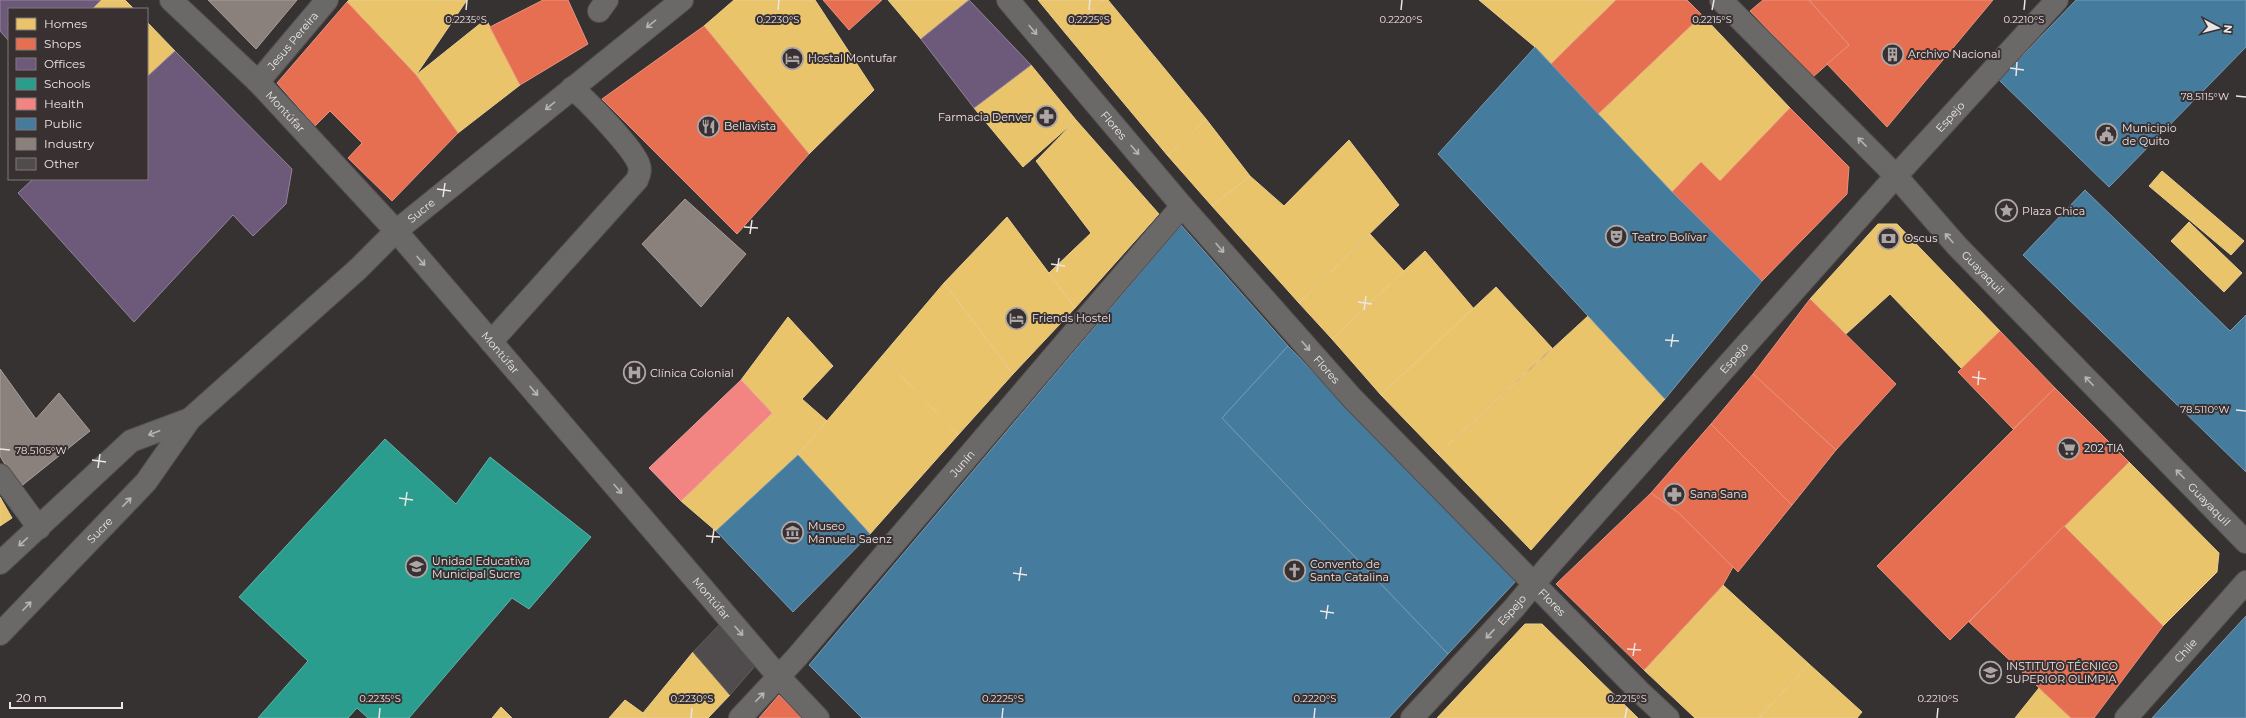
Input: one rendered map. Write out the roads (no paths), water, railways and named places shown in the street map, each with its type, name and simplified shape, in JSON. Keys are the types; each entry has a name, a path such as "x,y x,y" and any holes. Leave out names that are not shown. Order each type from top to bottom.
{"street":[{"name":"Montúfar","path":"171,0 258,82 396,231 779,677 818,718"},
{"name":"Jesus Pereira","path":"258,82 327,0"},
{"name":"Sucre","path":"0,634 146,482 190,419 358,269 396,231 682,0"},
{"name":"Flores","path":"1008,0 1182,206 1352,398 1639,692 1668,718"},
{"name":"Guayaquil","path":"1721,0 1896,176 1957,246 2246,542"},
{"name":"Espejo","path":"1412,718 1514,608 1534,583 1896,176 2057,0"},
{"path":"491,342 637,180 640,172 634,155 587,101 572,88"},
{"name":"Junín","path":"740,718 779,677 1182,206"},
{"name":"Sucre","path":"0,563 131,441 190,419"},
{"path":"0,476 39,528"},
{"name":"Chile","path":"2126,718 2246,582"}],"place":[{"name":"Archivo Nacional","path":"1893,54"},
{"name":"Hostal Montufar","path":"792,58"},
{"name":"Farmacia Denver","path":"1047,117"},
{"name":"Bellavista","path":"708,126"},
{"name":"Municipio de Quito","path":"2107,134"},
{"name":"Plaza Chica","path":"2006,211"},
{"name":"Teatro Bolívar","path":"1616,237"},
{"name":"Oscus","path":"1888,238"},
{"name":"Friends Hostel","path":"1017,318"},
{"name":"Clínica Colonial","path":"635,373"},
{"name":"202 TIA","path":"2069,448"},
{"name":"Sana Sana","path":"1674,494"},
{"name":"Museo Manuela Saenz","path":"793,532"},
{"name":"Unidad Educativa Municipal Sucre","path":"416,567"},
{"name":"Convento de Santa Catalina","path":"1295,570"},
{"name":"INSTITUTO TÉCNICO SUPERIOR OLIMPIA","path":"1990,672"}]}
